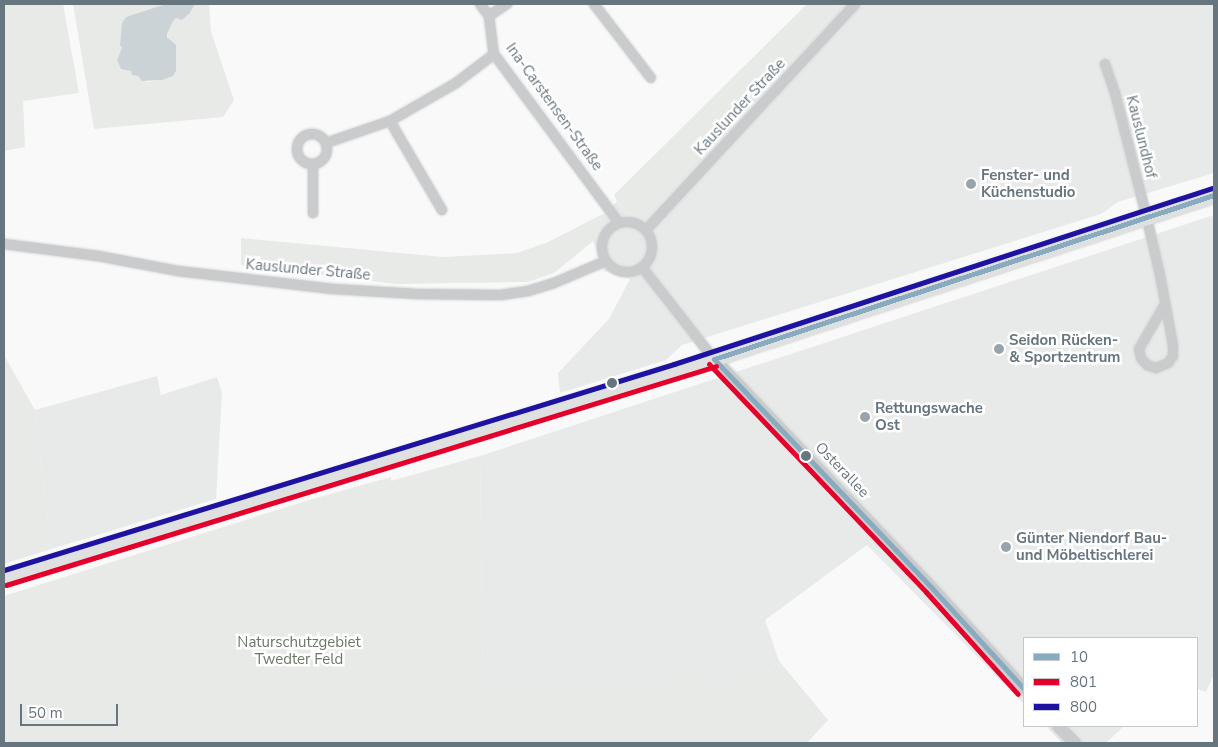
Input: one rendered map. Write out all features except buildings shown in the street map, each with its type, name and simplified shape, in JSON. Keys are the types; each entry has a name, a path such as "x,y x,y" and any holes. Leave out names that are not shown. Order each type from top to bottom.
{"main road":[{"path":"4,578 714,359 1147,219 1214,195"}],"street":[{"name":"Ina-Carstensen-Straße","path":"480,4 489,16 494,54 619,222"},
{"path":"489,16 507,4"},
{"path":"594,4 651,78"},
{"name":"Kauslunder Straße","path":"646,230 855,4"},
{"path":"326,143 390,121 456,82 494,54"},
{"name":"Kauslundhof","path":"1105,64 1115,93 1147,219 1165,304 1173,356 1168,363 1156,368 1147,365 1141,358 1139,348 1165,304"},
{"path":"390,121 442,210"},
{"path":"315,134 326,143 325,157 320,162 313,164 301,159 297,146 300,139 306,135 315,134"},
{"path":"313,164 313,213"},
{"path":"619,222 633,222 646,230 652,245 651,253 642,267 626,272 618,270 606,261 602,246 603,238 611,227 619,222"},
{"name":"Kauslunder Straße","path":"4,244 98,256 178,271 333,289 418,294 500,295 554,283 606,261"},
{"name":"Osterallee","path":"642,267 714,359 931,587 1023,688"},
{"path":"1059,727 1071,742"}],"shaded area":[{"path":"166,4 195,4 190,13 182,20 176,18 173,21 167,34 167,37 176,45 176,71 173,76 162,80 142,81 138,76 132,75 131,71 121,69 117,60 122,48 120,45 122,23 126,17"},
{"path":"841,4 1214,4 1214,173 1118,202 1101,214 682,345 666,360 560,393 558,373 609,319 630,279 604,271 593,241 605,219 605,213 617,201 634,219 781,73"},
{"path":"1214,215 1214,674 1206,692 1198,689 1198,637 1023,637 1023,703 867,545 765,620 779,661 758,682 483,703 480,456"},
{"path":"157,376 161,395 217,377 222,392 216,499 51,549 35,410"},
{"path":"1047,727 1123,727 1106,743 1062,743"}],"green space":[{"path":"4,4 63,4 79,93 23,101 25,147 4,151"},
{"path":"73,4 166,4 149,10 122,48 127,69 147,82 162,80 169,40 167,34 173,21 176,18 182,20 190,13 195,4 209,4 211,31 234,100 223,117 94,129"},
{"path":"807,4 841,4 781,73 648,213 634,219 617,201 614,195"},
{"path":"605,213 605,219 593,241 554,273 528,282 396,284 241,265 241,238 443,257 517,253 548,242"},
{"path":"4,355 35,410 51,549 4,564"},
{"name":"Naturschutzgebiet Twedter Feld","path":"480,456 483,692 632,689 648,681 693,677 712,682 769,671 779,661 828,720 807,743 4,743 4,596 309,500 391,477 391,481"}],"transit line":[{"name":"800","path":"4,570 674,364 1212,188"},
{"name":"10","path":"714,359 1214,195"},
{"name":"10","path":"714,359 931,587 1023,688"},
{"name":"801","path":"709,364 926,592 1018,694"},
{"name":"801","path":"6,585 716,366"}],"place":[{"name":"Fenster- und Küchenstudio","path":"971,184"},
{"name":"Seidon Rücken- & Sportzentrum","path":"999,349"},
{"name":"Rettungswache Ost","path":"865,417"},
{"name":"Günter Niendorf Bau- und Möbeltischlerei","path":"1006,547"}]}
